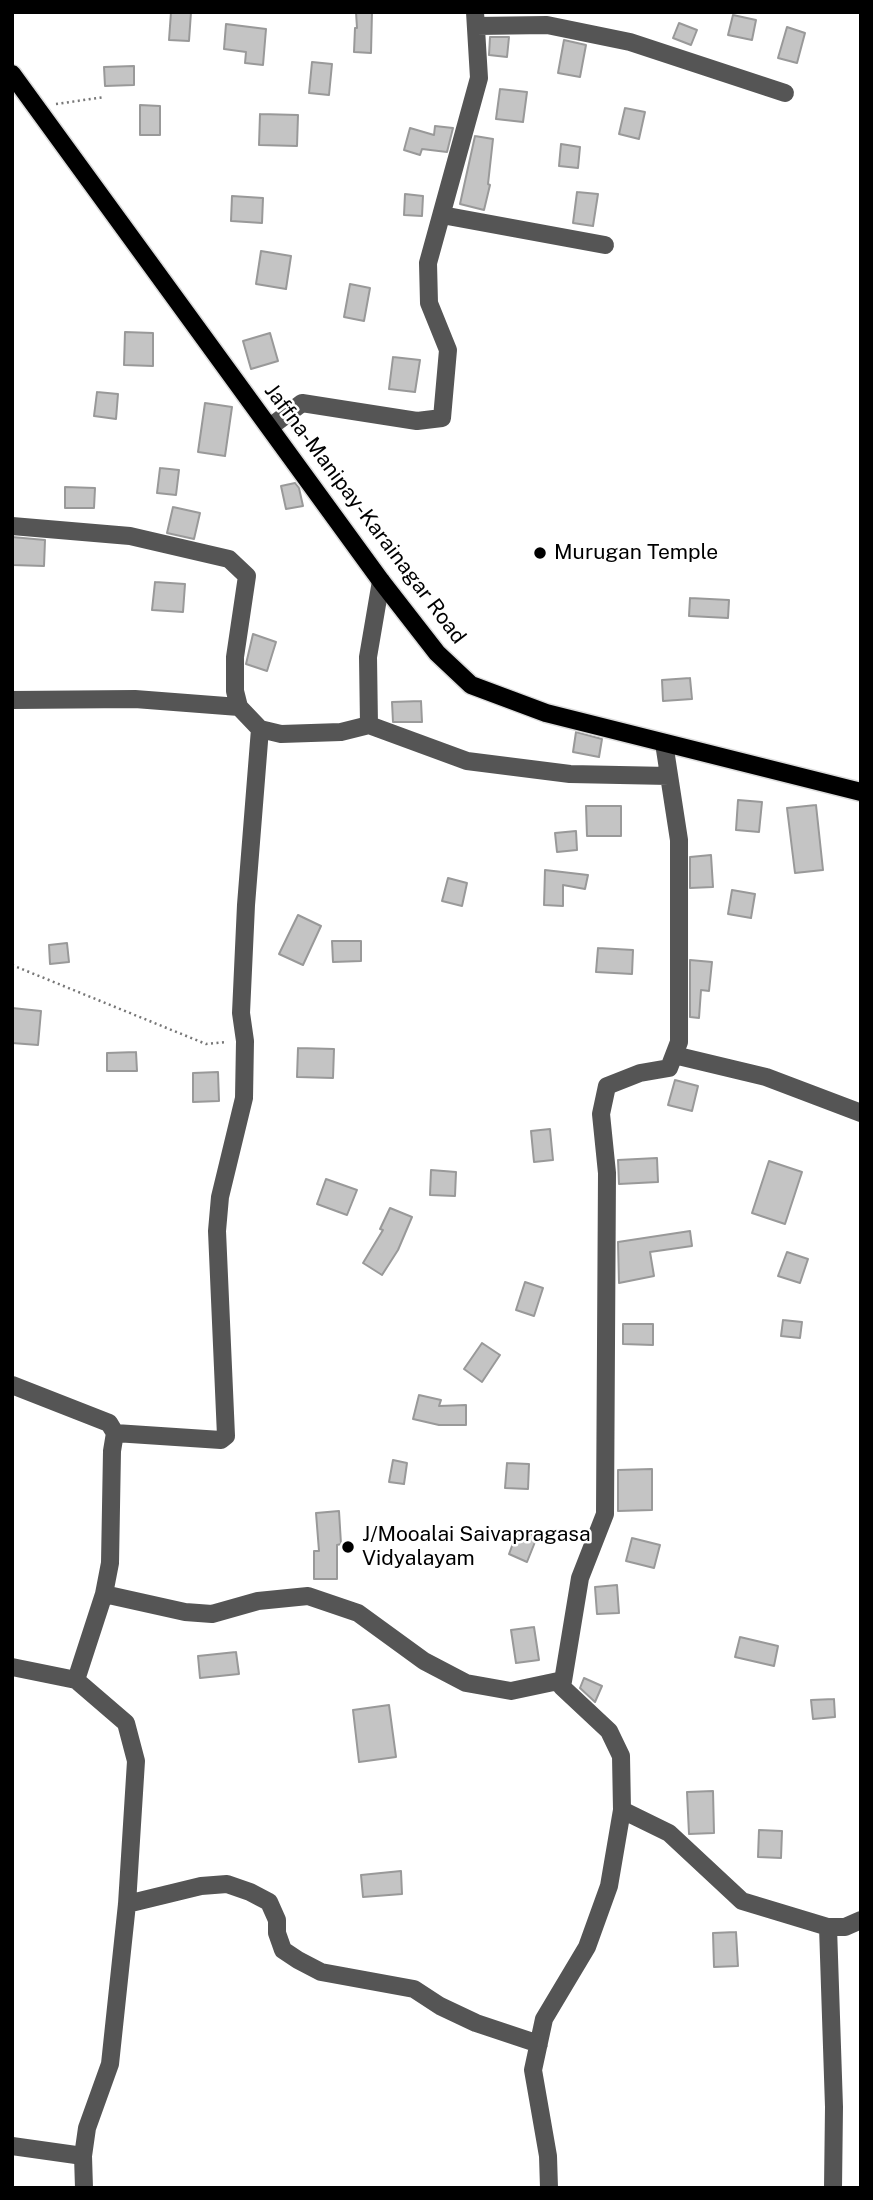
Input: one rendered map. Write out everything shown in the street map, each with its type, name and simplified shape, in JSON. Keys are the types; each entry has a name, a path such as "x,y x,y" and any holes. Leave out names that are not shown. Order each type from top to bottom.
{"main road":[{"name":"Jaffna-Manipay-Karainagar Road","path":"12,74 381,581 437,653 471,685 546,713 861,792"}],"street":[{"path":"271,427 302,403 417,421 442,418 448,351 429,303 428,263 479,78 475,19 547,25 630,42 785,93"},
{"path":"442,215 605,245"},
{"path":"12,526 130,536 229,559 247,576 235,657 235,691 239,707 260,729 281,734 329,733 369,725 467,761 570,774 669,776"},
{"path":"369,725 368,657 381,581"},
{"path":"12,700 135,699 239,707"},
{"path":"115,1433 221,1440 226,1436 217,1231 220,1197 244,1098 245,1041 241,1013 245,919 260,729"},
{"path":"549,2188 548,2156 533,2070 544,2019 587,1947 610,1886 622,1810 621,1756 609,1731 562,1687 580,1578 605,1514 607,1173 601,1114 607,1086 640,1073 669,1068 679,1042 679,840 664,743"},
{"path":"674,1055 765,1077 861,1113"},
{"path":"12,1385 109,1423 115,1433 112,1451 110,1563 104,1594 76,1680"},
{"path":"104,1594 185,1612 212,1614 258,1601 308,1596 358,1613 424,1661 466,1684 511,1691 563,1680"},
{"path":"12,1667 76,1680 126,1723 136,1761 127,1904 110,2064 87,2128 83,2156 84,2188"},
{"path":"622,1810 669,1833 742,1901 828,1927 845,1927 861,1920"},
{"path":"127,1904 201,1886 228,1884 269,1902 277,1920 277,1933 283,1950 321,1972 414,1989 440,2006 476,2023 539,2044"},
{"path":"828,1927 834,2107 833,2188"},
{"path":"12,2146 83,2156"}],"path":[{"path":"35,107 105,97"},
{"path":"12,965 206,1044 245,1041"}],"building":[{"path":"171,12 191,12 189,41 169,40"},
{"path":"356,12 372,12 371,53 354,52"},
{"path":"733,15 756,20 752,40 728,35"},
{"path":"679,23 697,30 691,45 673,38"},
{"path":"226,24 266,29 263,65 245,63 246,52 224,49"},
{"path":"787,27 805,33 797,63 778,58"},
{"path":"490,37 509,37 507,57 489,55"},
{"path":"564,40 586,45 580,77 558,73"},
{"path":"312,62 332,64 329,95 309,93"},
{"path":"134,66 134,85 105,86 104,67"},
{"path":"500,89 527,92 523,122 496,119"},
{"path":"140,105 160,106 160,135 140,135"},
{"path":"625,108 645,112 639,139 619,134"},
{"path":"260,114 298,115 297,146 259,145"},
{"path":"435,126 453,128 447,152 422,149 420,155 404,150 410,128 434,135"},
{"path":"475,136 493,139 490,185 484,210 460,204"},
{"path":"561,144 580,147 578,168 559,166"},
{"path":"577,192 598,194 593,226 573,223"},
{"path":"405,194 423,196 422,216 404,215"},
{"path":"232,196 263,198 262,223 231,221"},
{"path":"261,251 291,256 286,289 256,284"},
{"path":"350,284 370,288 364,321 344,317"},
{"path":"125,332 153,333 153,366 124,365"},
{"path":"270,333 278,361 251,369 243,341"},
{"path":"393,357 420,360 415,392 389,389"},
{"path":"97,392 118,394 116,419 94,416"},
{"path":"205,403 232,407 225,456 198,452"},
{"path":"160,468 179,470 176,495 157,493"},
{"path":"295,483 299,488 303,506 286,509 281,486"},
{"path":"65,487 95,488 94,508 65,508"},
{"path":"173,507 200,513 194,539 167,533"},
{"path":"12,537 45,540 44,566 12,565"},
{"path":"155,582 185,584 183,612 152,610"},
{"path":"690,598 729,600 728,618 689,616"},
{"path":"253,634 276,642 267,671 246,664"},
{"path":"690,678 692,699 663,701 662,680"},
{"path":"421,701 422,722 393,722 392,702"},
{"path":"576,732 602,739 599,757 573,752"},
{"path":"738,800 762,802 759,832 736,830"},
{"path":"816,805 823,870 795,873 787,808"},
{"path":"586,806 621,806 621,836 587,836"},
{"path":"576,831 577,850 557,852 555,833"},
{"path":"711,855 713,887 690,888 690,857"},
{"path":"545,870 588,875 585,889 563,885 563,906 544,905"},
{"path":"448,878 467,883 462,906 442,901"},
{"path":"732,890 755,894 751,918 728,914"},
{"path":"298,915 321,926 303,965 279,954"},
{"path":"332,941 361,941 361,961 333,962"},
{"path":"67,943 69,962 50,964 49,945"},
{"path":"598,948 633,950 632,974 596,972"},
{"path":"690,960 712,962 709,991 701,990 699,1018 690,1017"},
{"path":"12,1008 41,1011 38,1045 12,1043"},
{"path":"298,1048 334,1049 333,1078 297,1077"},
{"path":"136,1052 137,1071 107,1071 107,1053"},
{"path":"218,1072 219,1101 193,1102 193,1073"},
{"path":"675,1080 698,1086 692,1111 668,1105"},
{"path":"550,1129 553,1160 534,1162 531,1131"},
{"path":"657,1158 658,1182 619,1184 618,1160"},
{"path":"769,1161 802,1172 785,1224 752,1213"},
{"path":"431,1170 456,1172 455,1196 430,1195"},
{"path":"326,1179 357,1190 347,1215 317,1204"},
{"path":"390,1208 412,1217 398,1250 382,1275 363,1263 383,1230 380,1229"},
{"path":"690,1231 692,1246 650,1252 654,1276 619,1283 618,1242"},
{"path":"787,1252 808,1259 800,1283 778,1276"},
{"path":"525,1282 543,1288 534,1316 516,1310"},
{"path":"783,1320 802,1322 800,1338 781,1336"},
{"path":"623,1324 653,1324 653,1345 623,1344"},
{"path":"482,1343 500,1355 482,1382 464,1369"},
{"path":"419,1395 441,1400 439,1406 466,1405 466,1425 439,1425 413,1419"},
{"path":"393,1460 407,1463 404,1484 389,1482"},
{"path":"507,1463 529,1464 528,1489 505,1488"},
{"path":"652,1469 652,1510 618,1511 618,1470"},
{"path":"339,1511 341,1544 337,1545 337,1579 314,1579 314,1551 319,1551 316,1513"},
{"path":"518,1530 537,1537 527,1562 509,1554"},
{"path":"632,1538 660,1545 654,1568 626,1561"},
{"path":"617,1585 619,1613 597,1614 595,1587"},
{"path":"534,1627 539,1660 516,1663 511,1630"},
{"path":"740,1637 778,1646 774,1666 735,1657"},
{"path":"236,1652 239,1674 200,1678 198,1656"},
{"path":"584,1678 602,1686 595,1702 580,1688"},
{"path":"834,1699 835,1717 813,1719 811,1700"},
{"path":"389,1705 396,1757 359,1762 353,1710"},
{"path":"713,1791 714,1833 689,1834 687,1792"},
{"path":"759,1830 782,1831 781,1858 758,1857"},
{"path":"401,1871 402,1894 363,1897 361,1875"},
{"path":"736,1932 738,1966 714,1967 713,1933"}],"place":[{"name":"Murugan Temple","path":"540,553"},
{"name":"J/Mooalai Saivapragasa Vidyalayam","path":"348,1547"}]}
